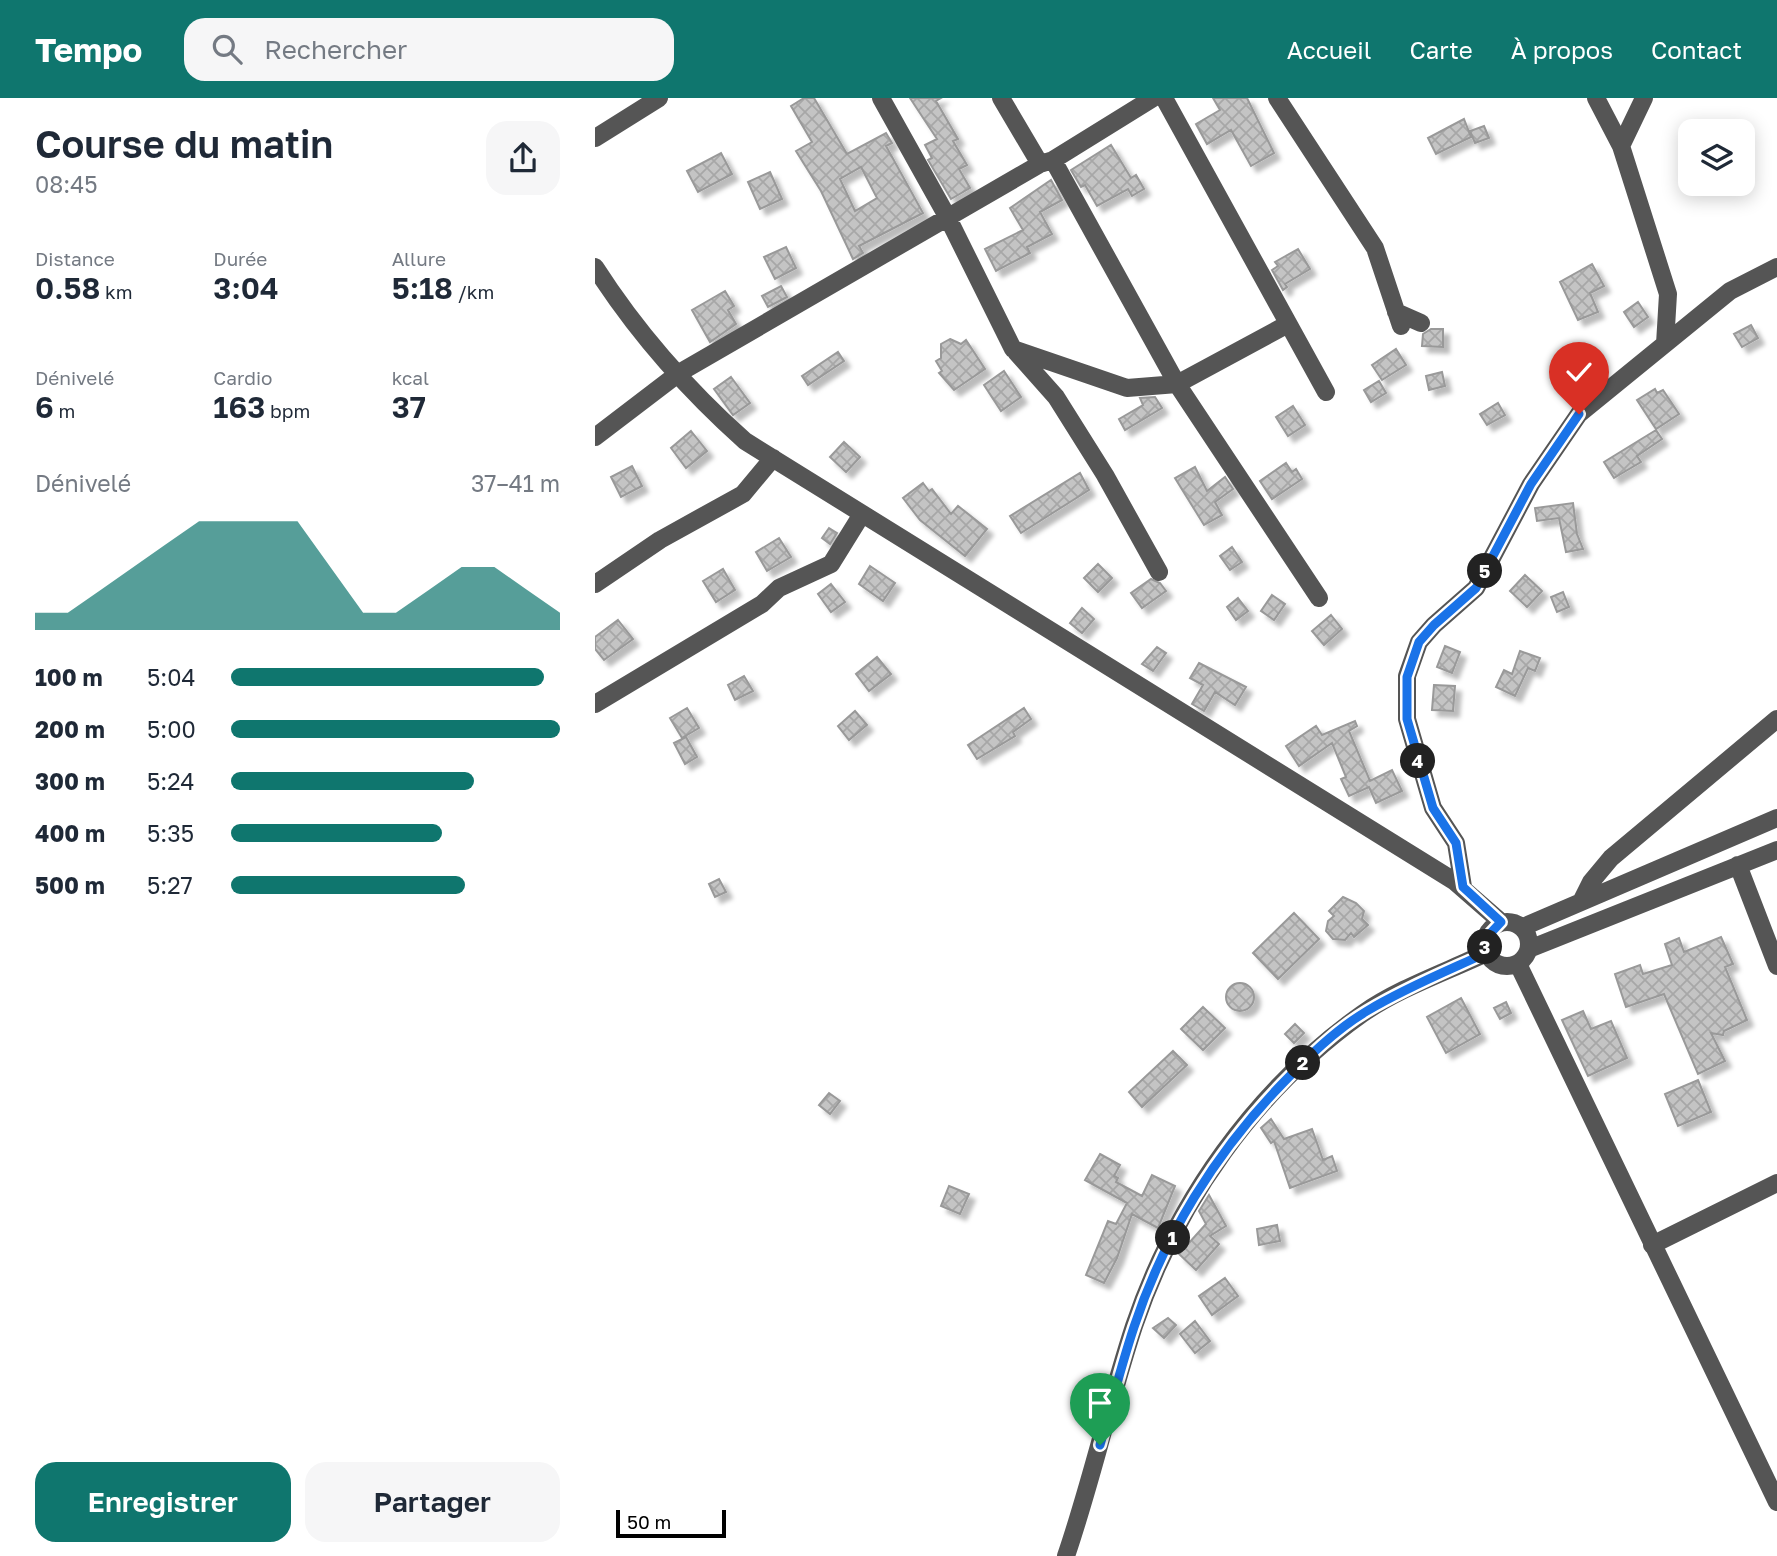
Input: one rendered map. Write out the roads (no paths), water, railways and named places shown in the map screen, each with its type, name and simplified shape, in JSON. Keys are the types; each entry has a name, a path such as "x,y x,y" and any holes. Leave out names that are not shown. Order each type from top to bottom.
{"street":[{"path":"595,138 659,98"},
{"path":"881,98 948,218 1013,349 1056,397 1105,475 1159,572"},
{"path":"1001,98 1047,162 1177,384 1319,598"},
{"path":"595,437 679,373 1047,162 1153,98"},
{"path":"1164,98 1326,392"},
{"path":"1277,98 1375,248 1399,319 1421,323"},
{"path":"1596,98 1621,146 1668,294 1665,344"},
{"path":"1621,146 1644,98"},
{"path":"595,267 627,317 709,409 745,441 1463,887 1501,922 1516,923 1523,927 1529,937 1529,949"},
{"path":"1463,887 1456,843 1433,808 1407,719 1405,698 1411,659 1419,642 1476,588 1531,484 1570,425 1588,405 1731,291 1777,267"},
{"path":"1013,349 1127,388 1177,384 1288,324"},
{"path":"595,584 660,540 743,494 772,458"},
{"path":"595,704 762,604 779,588 831,564 862,514"},
{"path":"1582,900 1591,882 1611,858 1777,719"},
{"path":"1523,927 1777,818"},
{"path":"1501,922 1486,938 1486,953 1500,966 1518,964 1529,949 1777,849"},
{"path":"1738,865 1777,966"},
{"path":"1066,1556 1134,1328 1151,1282 1203,1180 1230,1140 1295,1070 1365,1012 1486,953"},
{"path":"1518,964 1777,1502"},
{"path":"1652,1245 1777,1183"}]}
